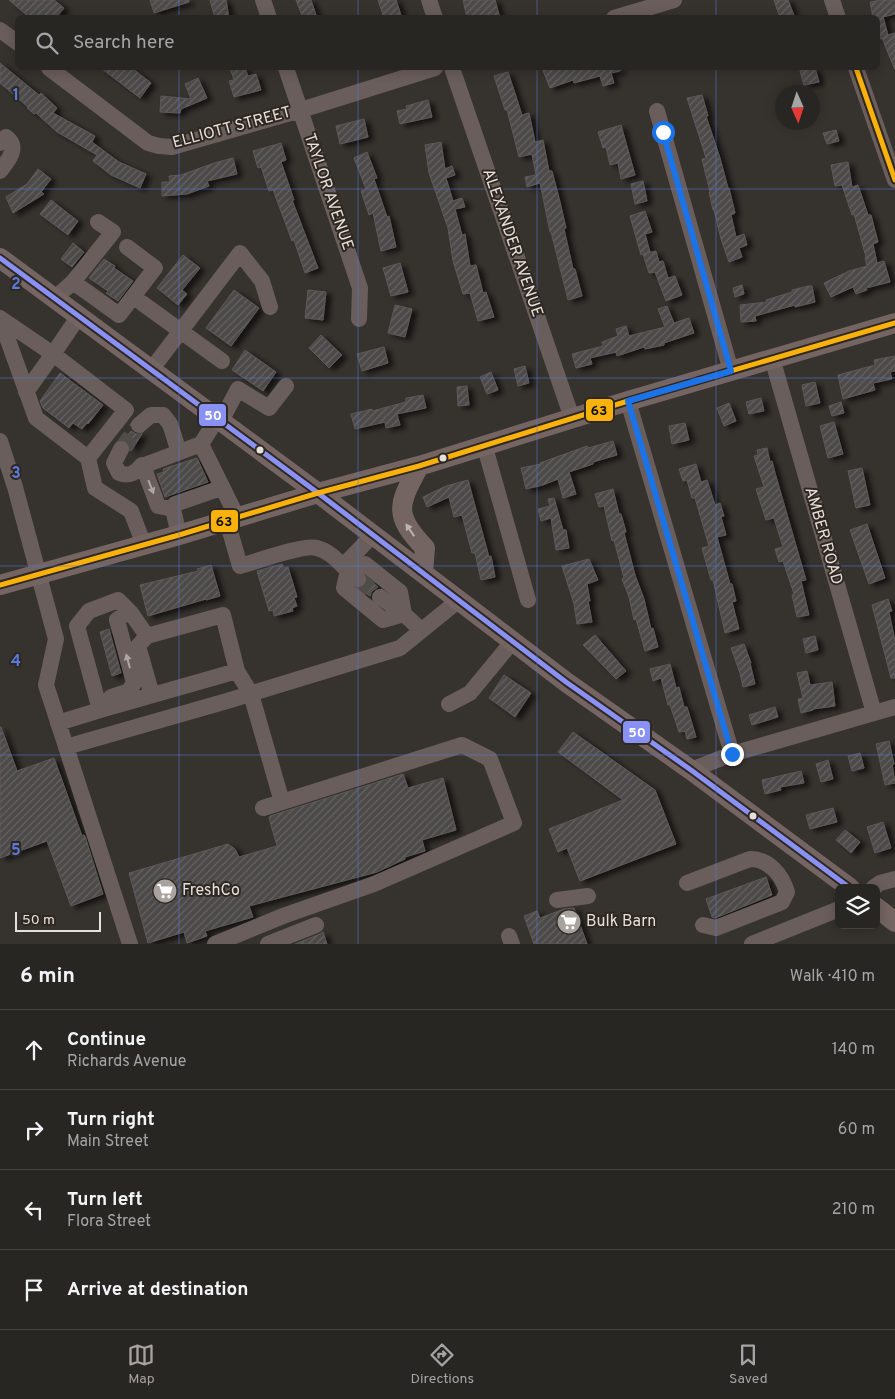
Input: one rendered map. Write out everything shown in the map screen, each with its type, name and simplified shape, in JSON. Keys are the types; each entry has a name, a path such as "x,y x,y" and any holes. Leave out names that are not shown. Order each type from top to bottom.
{"main road":[{"path":"0,258 318,493 512,642 691,770 845,884"},
{"path":"0,585 179,535 318,493 419,466 484,444 895,323"},
{"path":"419,466 403,497 402,512 406,526 425,548 423,573"},
{"path":"880,911 895,922"}],"street":[{"path":"263,0 268,15"},
{"path":"429,0 434,15"},
{"path":"622,15 657,2 674,0"},
{"path":"832,0 837,15"},
{"path":"0,30 15,42"},
{"name":"ELLIOTT STREET","path":"52,70 148,142 159,146 172,147 301,110 429,70"},
{"name":"TAYLOR AVENUE","path":"287,70 360,288 359,319"},
{"name":"ALEXANDER AVENUE","path":"453,70 572,418"},
{"path":"857,70 895,180"},
{"path":"657,112 731,371"},
{"path":"0,171 11,157 13,146 10,140 2,138"},
{"path":"55,298 73,282 113,232 98,222"},
{"path":"73,282 119,315 154,268 127,247"},
{"path":"151,370 240,252 262,281 270,307"},
{"path":"142,303 222,361"},
{"path":"26,392 79,316"},
{"path":"88,458 126,410 53,354 0,318 36,418 88,458 95,488 131,510 144,545"},
{"name":"AMBER ROAD","path":"772,358 874,713"},
{"path":"122,449 114,463 119,473 126,476 134,474 142,465 201,444 219,420 238,389 269,408 286,386"},
{"path":"628,401 732,754"},
{"path":"139,425 151,415 163,415 170,424 180,452"},
{"path":"0,441 15,487 56,639 46,685 130,944"},
{"path":"201,444 222,488 232,519 240,566 292,551 315,547 329,553 350,572"},
{"path":"484,444 528,600"},
{"path":"144,465 158,506 173,509"},
{"path":"179,535 173,509 175,504 222,488"},
{"path":"373,535 350,572 344,588 383,620 404,614"},
{"path":"350,572 365,564 400,592 404,614"},
{"path":"380,597 404,614 421,630"},
{"path":"98,706 77,626 89,611 118,600 129,611 147,636"},
{"path":"66,747 251,694 400,648 459,600"},
{"path":"58,723 129,691 134,683 117,620 129,611"},
{"path":"152,695 138,646 147,636 223,615 237,671 251,694 282,802"},
{"path":"449,704 470,693 512,642"},
{"path":"98,706 152,695 237,671"},
{"path":"691,770 732,754 895,707"},
{"path":"215,944 283,916 374,884 514,823 490,759 462,745 263,808"},
{"path":"687,883 750,860 759,859 775,870 783,880 787,892 782,902 716,928 702,925"},
{"path":"879,884 895,879"},
{"path":"557,900 588,896"},
{"path":"752,944 835,911"},
{"path":"268,944 316,925"}],"building":[{"path":"9,0 54,0 64,8 58,15 26,15"},
{"path":"150,0 189,0 189,2 154,13"},
{"path":"210,0 226,0 228,15 214,15"},
{"path":"296,0 311,0 316,15 302,15"},
{"path":"378,0 396,0 401,15 383,15"},
{"path":"463,0 495,0 499,15 466,15"},
{"path":"774,0 788,0 794,15 779,15"},
{"path":"895,0 895,14 883,17 888,35 895,33 895,70 882,38 880,39 880,15 872,15 870,2"},
{"path":"0,63 39,95 41,93 57,108 53,113 95,136 92,142 119,162 146,174 140,188 111,175 93,161 97,155 57,132 36,113 34,114 27,108 0,83"},
{"path":"104,70 135,70 151,83 140,98"},
{"path":"231,70 246,70 248,76 256,74 261,90 234,97 229,81 234,80"},
{"path":"543,70 620,70 611,73 614,83 603,86 600,76 574,83 573,80 550,88"},
{"path":"816,70 819,82 804,85 800,71"},
{"path":"508,72 522,115 529,113 535,142 543,140 549,171 552,171 560,202 573,269 575,269 582,296 568,300 550,232 540,183 527,187 525,177 536,175 532,154 519,157 507,110 505,110 494,76"},
{"path":"198,78 207,98 181,109 180,113 160,112 161,96 191,99 185,84"},
{"path":"702,95 708,116 706,116 735,213 731,215 736,237 744,234 747,245 739,248 742,257 729,262 709,192 702,159 706,158 687,98"},
{"path":"428,100 432,117 400,124 397,111 407,109 406,106"},
{"path":"364,119 368,137 340,144 336,126"},
{"path":"621,125 635,175 621,179 618,163 610,165 606,147 603,148 598,132"},
{"path":"836,130 839,141 827,144 823,133"},
{"path":"441,142 445,169 452,166 455,175 446,178 453,201 462,198 465,207 455,209 462,235 465,234 470,266 476,265 483,293 486,292 494,317 478,321 470,293 463,294 453,261 448,228 429,173 425,145"},
{"path":"281,143 286,160 281,162 294,200 292,200 318,268 305,273 294,240 292,241 273,190 269,191 261,167 258,168 253,151"},
{"path":"367,152 377,178 374,179 387,217 389,216 396,247 381,251 373,213 369,215 361,191 366,189 354,158"},
{"path":"233,158 237,174 207,181 209,186 187,194 162,196 162,182 170,182 169,176 181,175"},
{"path":"848,162 852,187 858,185 868,215 871,215 878,242 873,244 877,263 884,261 890,282 866,288 867,290 856,294 853,287 831,297 824,283 849,271 867,266 854,214 852,215 842,185 835,186 831,165"},
{"path":"38,169 51,179 41,192 44,194 13,213 6,197 27,184"},
{"path":"643,181 647,201 635,204 631,184"},
{"path":"51,200 78,221 68,235 40,214"},
{"path":"645,211 652,232 645,234 650,252 641,255 630,216"},
{"path":"73,243 84,252 72,267 61,259"},
{"path":"656,251 659,262 663,261 668,278 675,276 682,295 666,301 655,272 649,273 643,254"},
{"path":"183,255 200,268 182,290 187,294 178,305 157,288"},
{"path":"104,259 133,281 118,301 106,293 108,291 89,278"},
{"path":"400,263 408,292 391,296 383,268"},
{"path":"742,285 744,294 735,297 733,288"},
{"path":"812,286 815,302 795,307 795,305 755,316 756,321 741,322 740,305 767,302 766,300"},
{"path":"234,290 259,308 231,346 206,328"},
{"path":"308,290 326,292 323,320 305,318"},
{"path":"395,305 412,309 405,337 388,333"},
{"path":"667,306 674,323 689,318 694,333 664,343 664,345 645,349 644,347 617,356 616,352 590,358 592,364 576,368 572,354 603,346 602,342 618,336 616,329 626,326 629,336 665,327 658,309"},
{"path":"321,335 342,355 329,368 309,348"},
{"path":"384,347 388,363 362,371 357,354"},
{"path":"245,350 276,372 263,391 232,370"},
{"path":"895,356 895,371 890,372 892,379 873,383 875,390 843,399 838,375 875,365 874,360"},
{"path":"525,366 529,383 518,386 514,369"},
{"path":"491,372 498,390 487,394 480,377"},
{"path":"60,373 103,405 82,429 73,423 69,428 43,408 40,401"},
{"path":"815,382 820,403 806,406 802,385"},
{"path":"467,386 469,405 458,406 457,387"},
{"path":"423,395 426,408 397,414 400,425 386,428 385,422 355,429 351,414 372,409 372,411 406,402 406,398"},
{"path":"761,398 764,411 749,414 746,402"},
{"path":"841,402 844,413 832,416 829,406"},
{"path":"729,403 736,421 724,426 717,408"},
{"path":"834,422 843,454 828,458 820,426"},
{"path":"685,423 689,440 672,444 669,426"},
{"path":"131,431 136,434 142,434 131,451 130,444 124,440"},
{"path":"613,441 617,455 569,472 576,494 563,498 558,479 526,489 521,468 541,464 587,446 588,448"},
{"path":"767,448 806,580 801,581 809,615 797,617 792,595 794,594 783,561 779,562 775,549 783,547 774,518 766,520 756,489 764,487 754,456 758,455 757,450"},
{"path":"197,458 208,482 165,497 157,474 164,472 163,469"},
{"path":"696,464 701,482 707,480 715,505 720,503 724,516 721,517 726,535 717,537 730,584 732,584 736,601 732,602 739,629 725,633 713,580 711,580 702,548 709,546 695,498 692,498 687,480 683,481 679,469"},
{"path":"862,468 870,505 856,508 848,471"},
{"path":"468,480 489,557 491,556 495,577 481,580 475,553 472,553 462,515 454,517 449,497 427,507 423,497 446,486"},
{"path":"613,489 626,532 624,533 635,575 658,647 645,651 622,579 624,578 614,540 612,541 604,506 599,507 595,494"},
{"path":"554,498 563,530 566,530 569,548 556,550 551,518 541,521 538,509 550,506 548,499"},
{"path":"867,524 885,578 869,584 850,530"},
{"path":"589,559 598,580 587,584 592,622 577,624 574,604 562,566"},
{"path":"282,564 284,568 288,567 297,597 294,598 297,606 292,608 293,611 274,616 273,610 269,611 257,571"},
{"path":"211,565 220,596 148,616 140,585 198,571 197,569"},
{"path":"368,579 378,587 372,591 370,596 360,589 366,585"},
{"path":"888,599 892,611 889,612 895,641 895,678 891,678 872,605"},
{"path":"109,629 121,673 112,676 100,632"},
{"path":"595,635 626,671 616,679 583,645"},
{"path":"815,636 818,650 806,653 803,639"},
{"path":"744,644 751,663 755,684 743,687 731,648"},
{"path":"670,664 676,688 679,687 684,707 687,707 696,737 687,739 685,731 679,732 670,705 668,705 661,678 653,681 650,669"},
{"path":"807,671 810,685 832,682 835,706 801,713 798,699 803,698 797,673"},
{"path":"504,675 531,693 515,717 489,698"},
{"path":"775,707 778,717 752,725 749,715"},
{"path":"0,727 17,771 54,758 82,836 85,836 103,894 71,906 47,841 0,858"},
{"path":"573,732 655,790 676,844 580,881 567,848 558,852 549,829 623,800 558,752"},
{"path":"889,741 894,764 892,764 895,783 885,785 876,744"},
{"path":"860,753 864,768 852,771 848,756"},
{"path":"828,760 833,779 821,782 816,764"},
{"path":"801,771 804,783 780,787 781,790 765,794 762,780"},
{"path":"403,774 408,788 443,778 456,830 422,840 425,851 405,857 405,859 377,872 249,906 253,917 205,931 207,936 187,943 184,932 148,943 129,873 228,844 235,849 239,857 277,846 270,816"},
{"path":"833,808 837,822 810,829 806,815"},
{"path":"883,822 891,848 875,853 867,827"},
{"path":"845,830 860,842 851,853 836,840"},
{"path":"766,877 772,895 715,918 712,917 706,899"},
{"path":"574,908 587,944 534,944 524,916 537,911 540,918 564,909"},
{"path":"323,932 327,944 295,944 320,934"}],"tunnel":[{"path":"121,449 139,425"},
{"path":"358,579 380,597"}],"transit line":[{"name":"63","path":"857,70 895,180"},
{"name":"50","path":"0,258 318,493 566,682 691,770 845,884"},
{"name":"63","path":"0,585 179,535 318,493 419,466 628,401 895,323"}],"place":[{"name":"FreshCo","path":"165,891"},
{"name":"Bulk Barn","path":"569,922"}],"route":[{"path":"663,132 731,371 628,401 732,754"}]}
